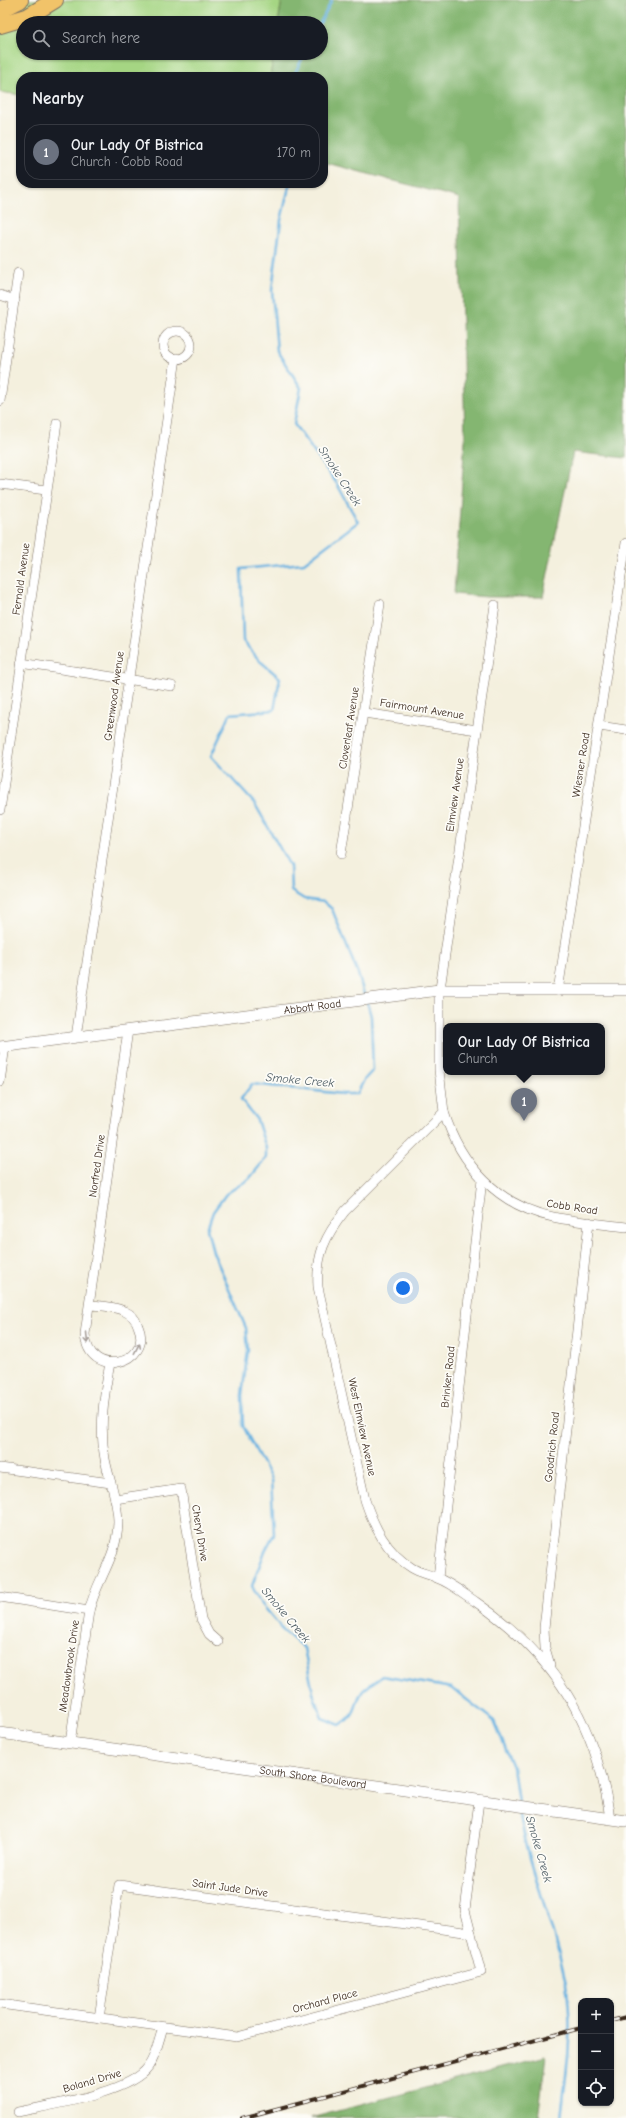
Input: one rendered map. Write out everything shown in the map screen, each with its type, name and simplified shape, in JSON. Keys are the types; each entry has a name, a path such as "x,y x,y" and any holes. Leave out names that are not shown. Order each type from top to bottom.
{"highway":[{"path":"0,10 20,0"},
{"path":"30,16 55,0"},
{"path":"0,25 16,21"}],"street":[{"path":"0,400 18,273"},
{"path":"0,295 15,300"},
{"name":"Greenwood Avenue","path":"76,1037 176,358"},
{"name":"Fernald Avenue","path":"0,810 57,423"},
{"path":"0,484 46,490"},
{"name":"Wiesner Road","path":"558,991 626,543"},
{"name":"Cloverleaf Avenue","path":"341,854 380,604"},
{"name":"Elmview Avenue","path":"440,990 495,605"},
{"path":"21,663 172,686"},
{"name":"Fairmount Avenue","path":"364,712 477,730"},
{"path":"599,726 626,730"},
{"path":"440,990 439,1070 444,1112"},
{"name":"Abbott Road","path":"3,1046 440,990 626,990"},
{"name":"Norfred Drive","path":"110,1363 105,1362 93,1354 86,1340 128,1030"},
{"path":"0,1082 3,1046"},
{"name":"Cobb Road","path":"444,1112 450,1130 460,1151 482,1179 503,1197 536,1213 552,1217 626,1227"},
{"name":"West Elmview Avenue","path":"444,1112 345,1211 331,1228 321,1250 318,1282 365,1500 372,1520 385,1542 404,1563 423,1573 438,1578 476,1602 508,1625 540,1656 554,1673 574,1705 594,1750 603,1779 610,1818"},
{"name":"Brinker Road","path":"438,1578 482,1179"},
{"name":"Goodrich Road","path":"554,1673 545,1648 544,1628 589,1222"},
{"path":"89,1611 91,1600 110,1563 114,1549 118,1521 115,1499 105,1458 101,1416 110,1363 122,1362 130,1358 140,1344 140,1330 136,1321 125,1311 90,1306"},
{"path":"0,1468 111,1483"},
{"name":"Cheryl Drive","path":"115,1499 181,1489 201,1619 209,1634 218,1642"},
{"name":"Meadowbrook Drive","path":"0,1597 89,1611 70,1743"},
{"name":"South Shore Boulevard","path":"0,1733 626,1821"},
{"name":"Orchard Place","path":"0,2004 236,2037 481,1972 465,1910 479,1801"},
{"name":"Saint Jude Drive","path":"99,2018 119,1885 471,1933"},
{"name":"Boland Drive","path":"18,2112 127,2084 147,2068 153,2056 163,2027"}],"green space":[{"path":"0,0 282,0 279,16 16,16 16,60 273,60 271,72 16,72 16,94 0,92"},
{"path":"282,0 626,0 626,458 573,452 543,597 487,597 454,594 465,440 459,198 328,163 328,72 271,72 273,60 328,60 328,16 279,16"},
{"path":"546,2056 538,2118 311,2118"}],"waterway":[{"name":"Smoke Creek","path":"324,16 332,0"},
{"name":"Smoke Creek","path":"296,72 302,60"},
{"name":"Smoke Creek","path":"289,188 281,220 272,290 277,351 301,388 294,424 337,484 358,522 304,563 241,569 243,641 260,661 280,678 274,710 230,714 211,756 255,804 290,866 291,891 304,899 324,902 332,909 358,974 365,997"},
{"name":"Smoke Creek","path":"367,1002 371,1016 373,1070 364,1080 357,1094 343,1094 252,1084 241,1099 257,1120 266,1148 266,1158 249,1179 226,1194 213,1212 207,1229 213,1252 246,1328 248,1350 242,1395 243,1426 271,1479 274,1534 265,1551 252,1586 260,1602 285,1632 304,1648 313,1693 322,1718 340,1725 346,1721 355,1710 362,1692 382,1676 452,1688 494,1721 513,1767 518,1802"},
{"name":"Smoke Creek","path":"519,1809 523,1831 555,1941 566,1985 569,2035 561,2118"}],"railway":[{"path":"614,2020 626,2017"},
{"path":"242,2118 578,2029"}],"place":[{"name":"Our Lady Of Bistrica","path":"524,1121"}]}
